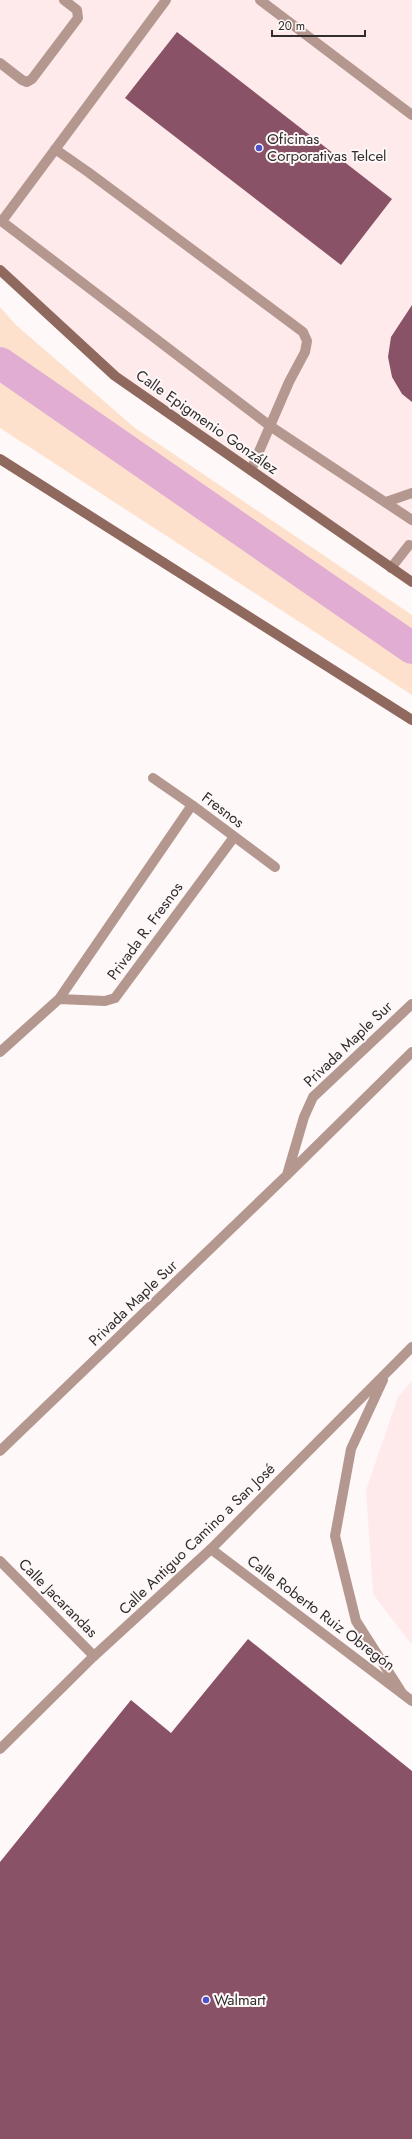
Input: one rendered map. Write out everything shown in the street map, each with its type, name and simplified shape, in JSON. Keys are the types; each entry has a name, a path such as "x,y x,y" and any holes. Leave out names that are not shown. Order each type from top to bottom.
{"main road":[{"name":"Calle Epigmenio González","path":"0,270 115,376 412,582"},
{"path":"0,459 412,720"}],"street":[{"path":"0,63 22,80 27,82 32,79 78,18 77,10 64,0"},
{"path":"166,0 1,220 270,426 412,520"},
{"path":"260,0 412,115"},
{"path":"55,149 94,176 303,332 307,341 305,352 289,382 251,470"},
{"path":"386,502 412,492"},
{"path":"391,568 409,545"},
{"name":"Fresnos","path":"153,778 275,866"},
{"name":"Privada R. Fresnos","path":"0,1052 59,999 192,805"},
{"name":"Privada R. Fresnos","path":"59,999 105,1001 115,998 234,836"},
{"name":"Privada Maple Sur","path":"286,1176 304,1117 313,1097 412,1004"},
{"name":"Privada Maple Sur","path":"0,1451 286,1176 412,1052"},
{"name":"Calle Antiguo Camino a San José","path":"0,1749 94,1656 211,1549 412,1347"},
{"path":"387,1373 351,1449 335,1536 356,1621 402,1693"},
{"name":"Calle Roberto Ruiz Obregón","path":"211,1549 412,1701"},
{"name":"Calle Jacarandas","path":"0,1561 94,1656"}],"shaded area":[{"path":"0,0 412,0 412,582 115,376 0,270"},
{"path":"0,307 16,325 135,428 412,615 412,695 0,428"},
{"path":"412,1381 412,1645 373,1594 366,1490 398,1397"}],"building":[{"name":"Oficinas Corporativas Telcel","path":"177,32 392,199 341,265 125,98"},
{"path":"412,305 412,402 402,394 392,377 388,357 391,337"},
{"name":"Walmart","path":"248,1639 412,1771 412,2139 0,2139 0,1862 131,1700 171,1733"}],"waterway":[{"path":"0,363 412,648"}],"place":[{"name":"Oficinas Corporativas Telcel","path":"259,148"},
{"name":"Walmart","path":"206,2000"}]}
